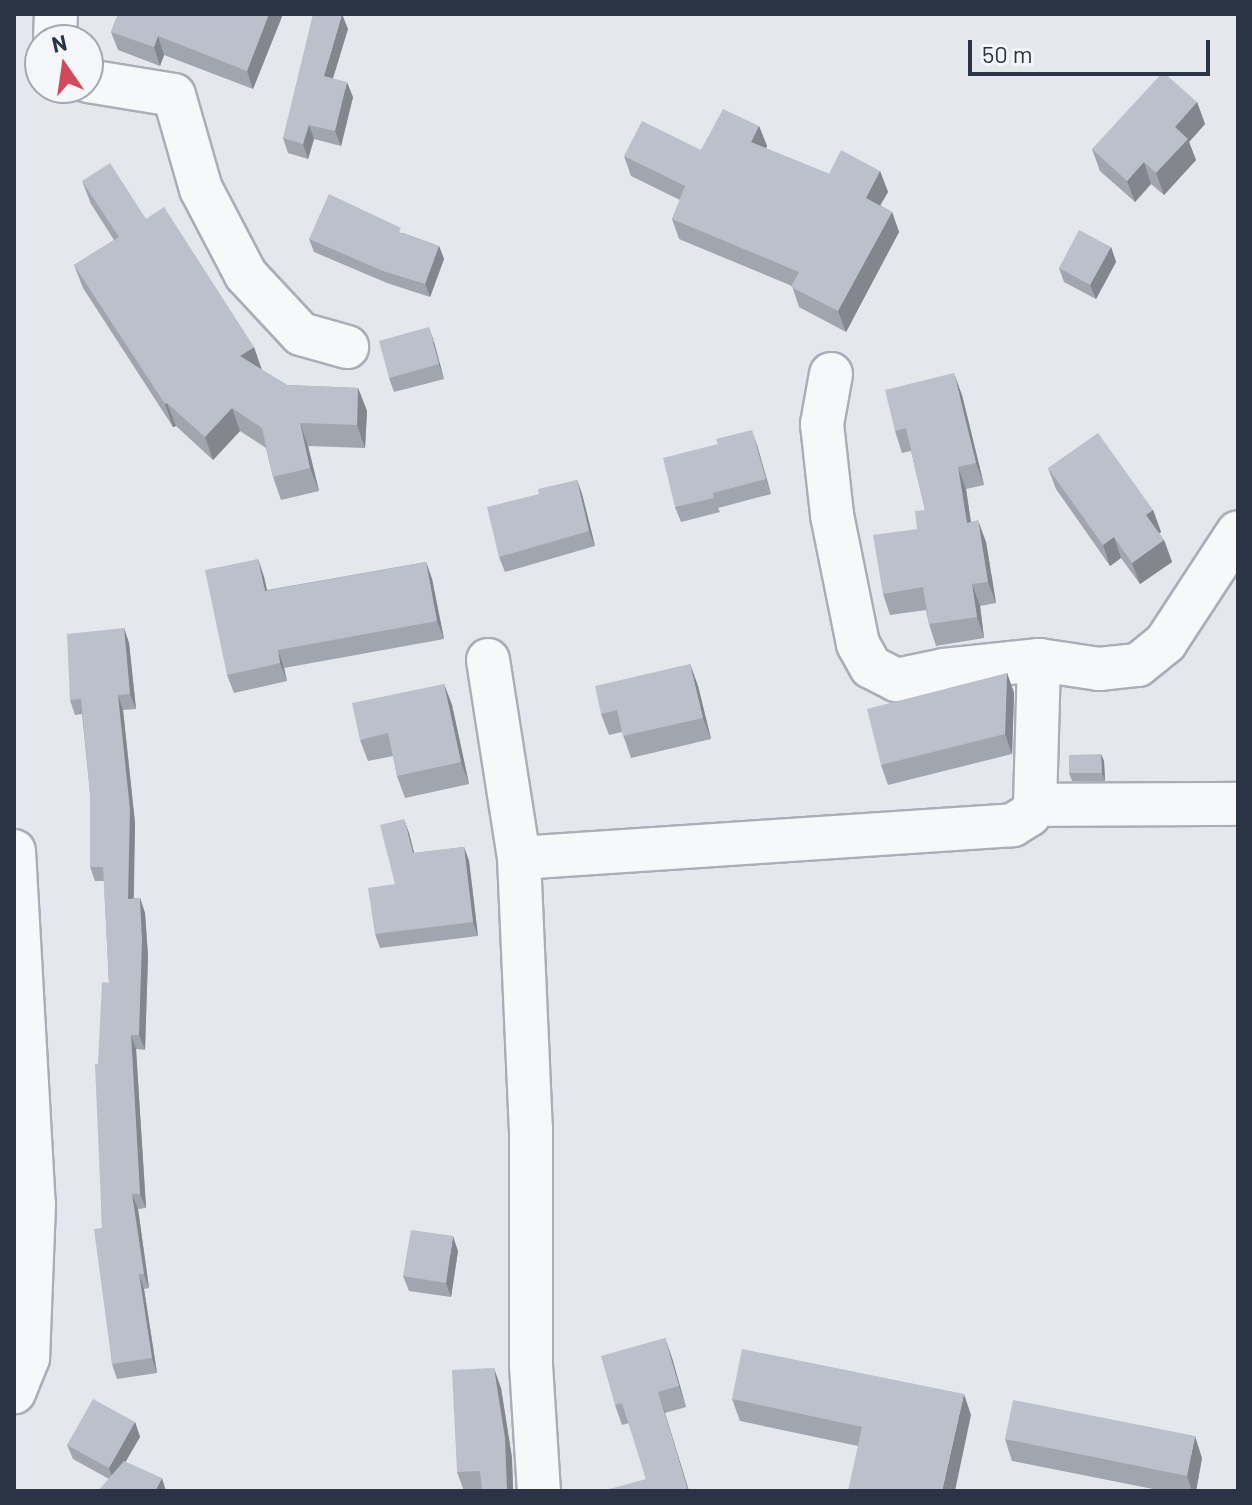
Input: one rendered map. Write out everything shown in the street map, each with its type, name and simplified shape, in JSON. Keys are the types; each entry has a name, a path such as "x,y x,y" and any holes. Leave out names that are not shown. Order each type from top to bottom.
{"street":[{"path":"104,84 174,95 201,189 246,275 301,334 347,347"},
{"path":"831,374 822,424 832,515 858,644 871,667 896,680 944,670 1039,660 1099,669 1138,665 1166,642 1238,532"},
{"path":"488,660 519,858 531,1128 531,1365 539,1491"},
{"path":"519,858 1013,825 1029,815 1035,805 1039,660"},
{"path":"1035,805 1238,804"},
{"path":"14,851 34,1204 28,1358 14,1392"}],"building":[{"path":"118,14 269,14 247,71 158,36 154,47 111,32"},
{"path":"313,14 342,14 324,76 347,82 335,131 309,125 303,144 283,138"},
{"path":"1163,72 1197,102 1175,127 1188,139 1156,173 1144,162 1127,181 1092,149"},
{"path":"723,109 759,126 751,142 829,174 841,150 880,171 866,198 892,212 838,311 791,287 799,272 672,219 685,186 624,156 642,121 701,150"},
{"path":"110,163 146,219 164,207 254,347 240,356 287,385 358,388 357,425 300,423 310,468 273,477 262,428 232,408 205,437 165,404 74,265 119,237 82,181"},
{"path":"329,194 401,228 399,232 439,246 425,284 383,271 309,239"},
{"path":"1079,230 1111,247 1090,285 1059,268"},
{"path":"429,327 439,364 389,378 379,341"},
{"path":"954,373 976,463 958,467 967,523 978,520 988,582 972,584 977,617 929,624 923,587 883,594 873,535 917,529 915,511 925,510 906,428 895,431 885,390"},
{"path":"752,430 766,479 713,493 714,498 675,507 663,458 718,444 716,439"},
{"path":"1098,433 1153,510 1146,515 1164,540 1132,563 1114,537 1103,545 1048,468"},
{"path":"577,480 589,531 499,557 487,507 539,494 538,489"},
{"path":"258,559 265,591 426,562 437,621 278,650 280,663 227,675 205,570"},
{"path":"124,628 130,694 118,695 130,809 128,899 140,898 142,941 139,1035 131,1035 140,1194 132,1194 144,1274 139,1274 152,1358 112,1364 94,1229 102,1228 95,1064 98,1064 102,982 109,983 103,867 90,867 90,793 81,699 70,700 67,634"},
{"path":"690,664 703,718 623,736 617,710 601,714 595,686"},
{"path":"1007,673 1005,734 881,765 867,709"},
{"path":"444,684 461,762 397,776 388,733 360,740 352,703"},
{"path":"1101,754 1102,773 1069,773 1069,755"},
{"path":"404,819 413,853 464,847 473,922 375,934 368,888 395,884 380,825"},
{"path":"411,1230 453,1236 446,1283 403,1276"},
{"path":"665,1338 679,1386 658,1392 688,1491 602,1491 646,1479 622,1403 615,1405 601,1356"},
{"path":"742,1349 964,1394 942,1491 848,1491 862,1427 732,1399"},
{"path":"494,1368 505,1438 507,1490 512,1491 482,1491 480,1471 457,1472 452,1370"},
{"path":"93,1399 135,1422 109,1468 67,1445"},
{"path":"1013,1400 1195,1436 1187,1476 1005,1439"},
{"path":"124,1461 162,1478 155,1491 98,1491"}]}
